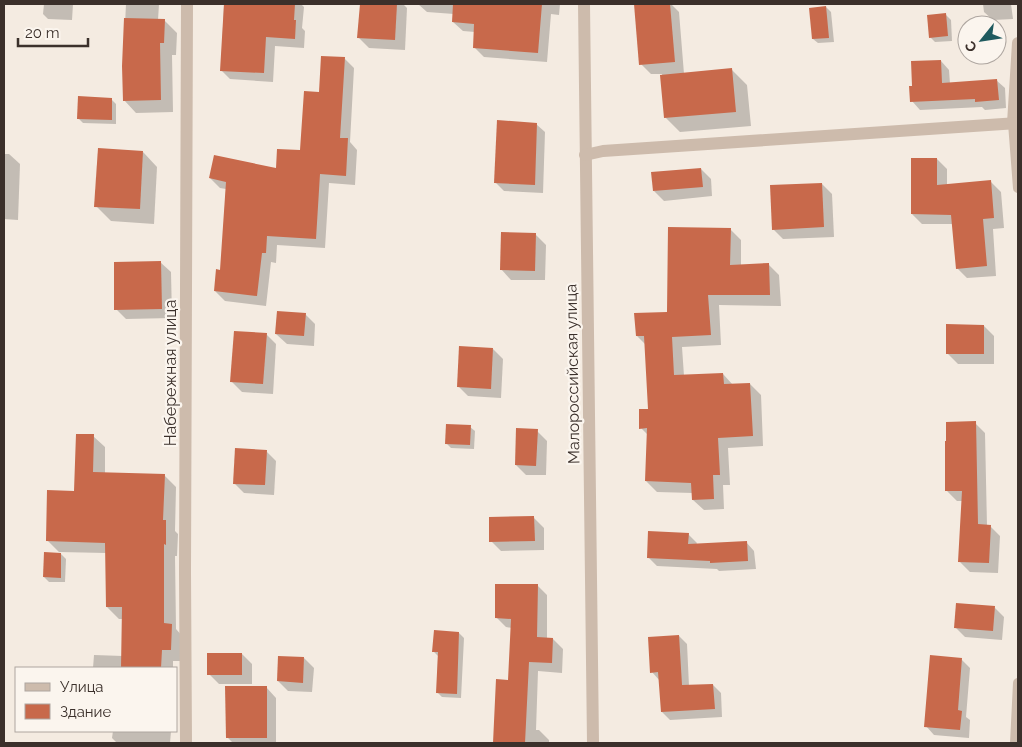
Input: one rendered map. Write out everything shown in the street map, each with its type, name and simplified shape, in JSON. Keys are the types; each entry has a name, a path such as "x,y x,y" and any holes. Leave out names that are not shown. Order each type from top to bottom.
{"street":[{"name":"Набережная улица","path":"186,743 187,4"},
{"name":"Малороссийская улица","path":"584,4 593,743"},
{"path":"585,155 603,151 1016,123 1018,43"}],"lane":[{"path":"1016,123 1018,188"},
{"path":"1015,743 1018,683"}],"building":[{"path":"224,4 295,4 295,39 266,37 264,73 220,71"},
{"path":"360,4 397,4 395,40 357,38"},
{"path":"453,4 542,4 538,53 473,48 474,24 452,22"},
{"path":"634,4 670,4 675,62 639,65"},
{"path":"826,6 829,38 812,39 809,8"},
{"path":"946,13 948,36 929,38 927,15"},
{"path":"124,18 165,19 164,43 160,43 161,100 123,101"},
{"path":"321,56 345,57 340,138 348,138 346,176 320,174 316,239 267,236 266,253 262,253 257,296 214,291 216,269 220,270 226,182 209,178 214,155 276,168 277,149 300,150 304,91 319,92"},
{"path":"941,60 942,83 997,79 999,100 975,102 975,99 910,102 909,86 912,86 911,61"},
{"path":"732,68 736,112 664,118 660,75"},
{"path":"78,96 112,98 112,120 77,119"},
{"path":"497,120 537,123 535,185 494,183"},
{"path":"98,148 143,151 140,209 94,207"},
{"path":"911,158 937,158 937,185 991,180 994,218 983,219 987,266 956,269 951,215 911,214"},
{"path":"701,168 703,187 653,191 651,172"},
{"path":"822,183 824,227 772,230 770,185"},
{"path":"668,227 731,228 730,265 769,263 770,295 708,295 711,335 672,337 674,375 723,373 724,384 750,383 753,436 718,438 720,475 713,475 714,499 692,500 691,483 645,481 647,428 639,429 639,409 648,409 644,336 636,336 634,313 667,312"},
{"path":"501,232 536,233 535,271 500,270"},
{"path":"161,261 162,309 114,310 114,262"},
{"path":"277,311 306,313 304,336 275,334"},
{"path":"946,324 984,325 984,354 946,354"},
{"path":"234,331 267,333 263,384 230,382"},
{"path":"459,346 493,348 491,389 457,387"},
{"path":"976,421 978,524 991,525 989,563 958,562 962,491 945,491 946,422"},
{"path":"446,424 471,425 470,445 445,444"},
{"path":"516,428 538,429 536,466 515,465"},
{"path":"76,434 94,434 93,472 165,474 163,520 166,520 166,545 164,544 164,623 172,624 171,650 162,650 161,667 121,667 122,607 106,607 105,543 46,541 47,490 74,491"},
{"path":"235,448 267,450 265,485 233,484"},
{"path":"534,516 535,541 489,542 489,517"},
{"path":"648,531 689,533 688,544 747,541 748,561 710,563 710,561 647,558"},
{"path":"44,552 61,553 61,578 43,577"},
{"path":"495,584 538,584 537,637 553,638 552,663 529,662 525,743 493,743 496,679 508,680 511,619 495,618"},
{"path":"956,603 995,606 993,631 954,628"},
{"path":"434,630 459,632 457,694 436,693 438,652 432,652"},
{"path":"679,635 682,685 713,684 715,709 661,712 658,672 650,673 648,637"},
{"path":"207,653 242,653 242,675 207,675"},
{"path":"930,655 962,658 958,710 962,711 960,730 924,727"},
{"path":"278,656 304,657 303,683 277,681"},
{"path":"225,686 267,686 267,738 226,738"}]}
